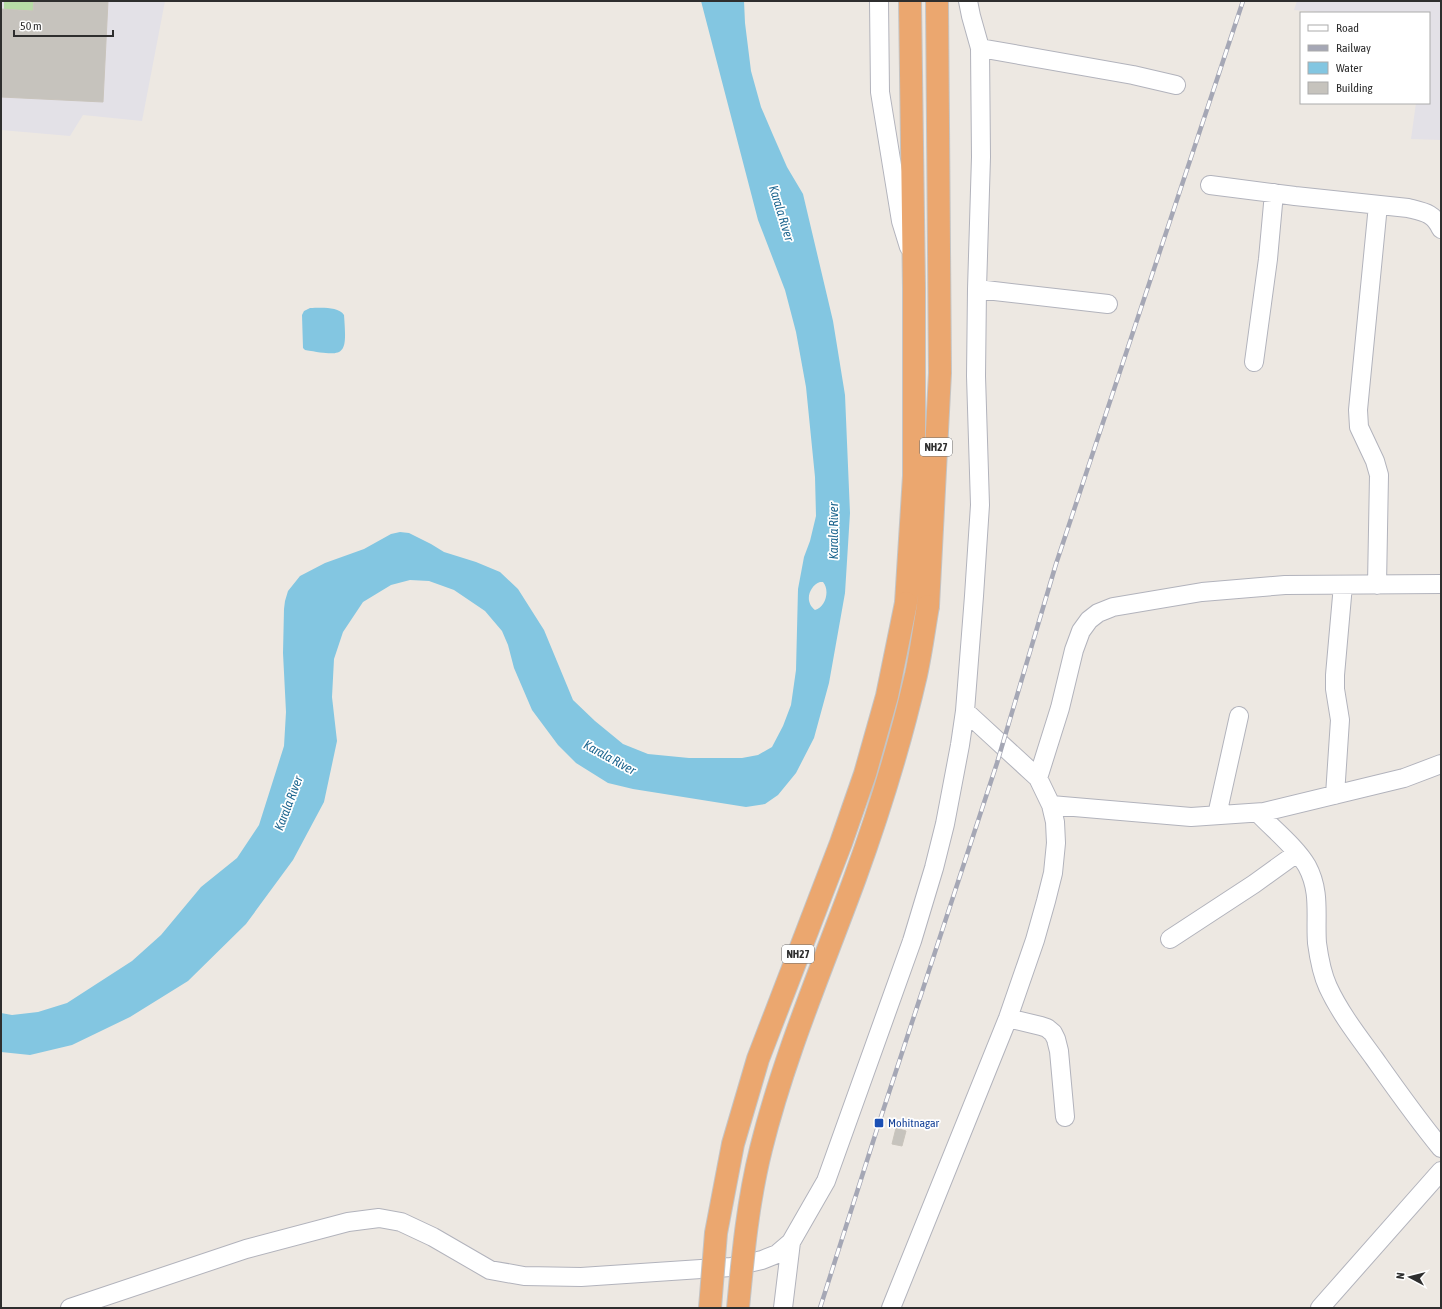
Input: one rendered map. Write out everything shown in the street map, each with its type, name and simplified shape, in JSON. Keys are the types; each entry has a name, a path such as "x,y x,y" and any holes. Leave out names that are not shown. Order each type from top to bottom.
{"highway":[{"name":"NH27","path":"710,1308 716,1232 733,1144 758,1059 841,843 865,774 887,696 906,604 914,476 910,1"},
{"name":"NH27","path":"738,1308 745,1234 761,1149 787,1062 880,804 916,674 928,606 940,373 937,1"}],"street":[{"path":"879,1 880,92 901,221 913,263"},
{"path":"70,1308 246,1249 348,1222 379,1218 401,1222 434,1237 490,1270 524,1276 581,1277 731,1267 762,1260 777,1254 791,1242 826,1181 912,941 934,868 945,824 956,773 965,711 980,505 976,376 981,157 980,48 968,1"},
{"path":"980,48 1133,75 1176,85"},
{"path":"1210,185 1408,208 1426,213 1435,218 1441,229"},
{"path":"1254,362 1268,259 1274,193"},
{"path":"1377,585 1379,475 1375,461 1359,427 1358,410 1378,205"},
{"path":"977,290 1108,304"},
{"path":"1038,778 1060,708 1074,650 1081,631 1089,620 1098,613 1113,607 1202,592 1285,585 1441,584"},
{"path":"1335,795 1340,720 1335,689 1335,675 1343,585"},
{"path":"891,1308 1008,1018 1037,934 1052,873 1056,843 1055,822 1051,806 1038,778 965,711"},
{"path":"1217,815 1239,716"},
{"path":"1051,806 1191,817 1258,813 1404,778 1441,764"},
{"path":"1258,813 1297,853 1307,867 1314,886 1318,907 1317,943 1322,971 1328,988 1347,1020 1418,1120 1441,1148"},
{"path":"1170,939 1254,884 1297,853"},
{"path":"1008,1018 1041,1026 1047,1028 1053,1033 1059,1051 1065,1117"},
{"path":"1320,1308 1441,1171"},
{"path":"783,1308 791,1242"}],"shaded area":[{"path":"1,1 165,1 142,121 83,115 70,136 1,130"},
{"path":"1297,1 1441,1 1441,140 1411,139 1416,104 1430,104 1430,12 1319,12 1294,10"}],"green space":[{"path":"4,1 34,1 33,11 4,9"}],"water":[{"name":"Karala River","path":"701,1 744,1 751,71 761,107 787,167 803,194 833,321 845,395 850,513 845,593 829,683 814,738 796,773 778,795 765,804 746,807 633,789 608,783 576,763 558,745 532,710 514,668 508,645 502,631 485,611 454,590 429,581 410,580 391,585 363,602 343,632 334,659 332,697 337,741 324,802 293,860 246,924 188,981 130,1017 72,1045 30,1055 1,1052 1,1013 12,1015 38,1012 67,1003 132,961 161,935 201,887 237,858 259,825 284,746 286,712 283,653 284,609 288,591 300,576 325,563 364,549 391,534 400,532 409,533 444,552 476,562 500,572 518,589 544,630 573,700 595,721 623,744 648,754 689,758 742,758 758,755 772,747 783,726 791,705 796,670 798,589 804,557 810,541 816,516 815,477 806,387 796,332 785,290 758,220","holes":["823,582 826,589 826,598 822,605 815,610 810,603 809,594 816,584"]},
{"path":"310,308 338,310 344,315 345,339 344,346 341,350 336,353 329,353 305,350 303,348 302,315 304,311"}],"building":[{"path":"34,1 108,1 103,102 1,97 1,9 33,11"},
{"path":"896,1128 906,1131 902,1146 892,1144"}],"railway":[{"path":"820,1308 997,763 1056,564 1243,1"}],"place":[{"name":"Mohitnagar","path":"879,1123"}]}
